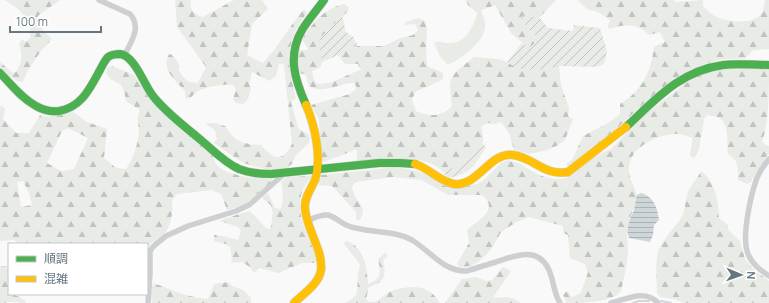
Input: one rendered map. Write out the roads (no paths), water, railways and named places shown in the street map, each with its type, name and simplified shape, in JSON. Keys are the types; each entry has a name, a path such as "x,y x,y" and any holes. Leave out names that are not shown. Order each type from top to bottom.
{"street":[{"path":"99,0 130,14 134,18 136,23 135,34 124,56"},
{"path":"294,303 320,276 320,260 307,221 304,203 317,171 316,140 314,125 295,79 293,55 296,42 324,0"},
{"path":"0,73 34,106 47,111 60,111 74,106 83,98 108,57 117,54 128,58 137,69 155,99 230,165 244,171 269,175 371,164 401,163 419,165 428,168 446,182 460,184 473,180 496,160 506,155 520,157 547,171 562,174 572,170 622,131 663,92 699,70 734,64 769,65"},
{"path":"769,159 757,177 752,194 745,237 746,249 752,261 758,268 769,276"},
{"path":"148,303 150,252 156,244 166,236 188,226 236,211 249,205 285,173"},
{"path":"307,221 321,215 327,215 354,228 402,236 412,241 448,267 459,272 516,256 530,254 544,261 551,274 555,292 560,303"},
{"path":"611,303 638,295 645,295 654,298 658,303"}],"waterway":[{"path":"633,303 639,301 649,301"},
{"path":"661,301 671,303"}]}
